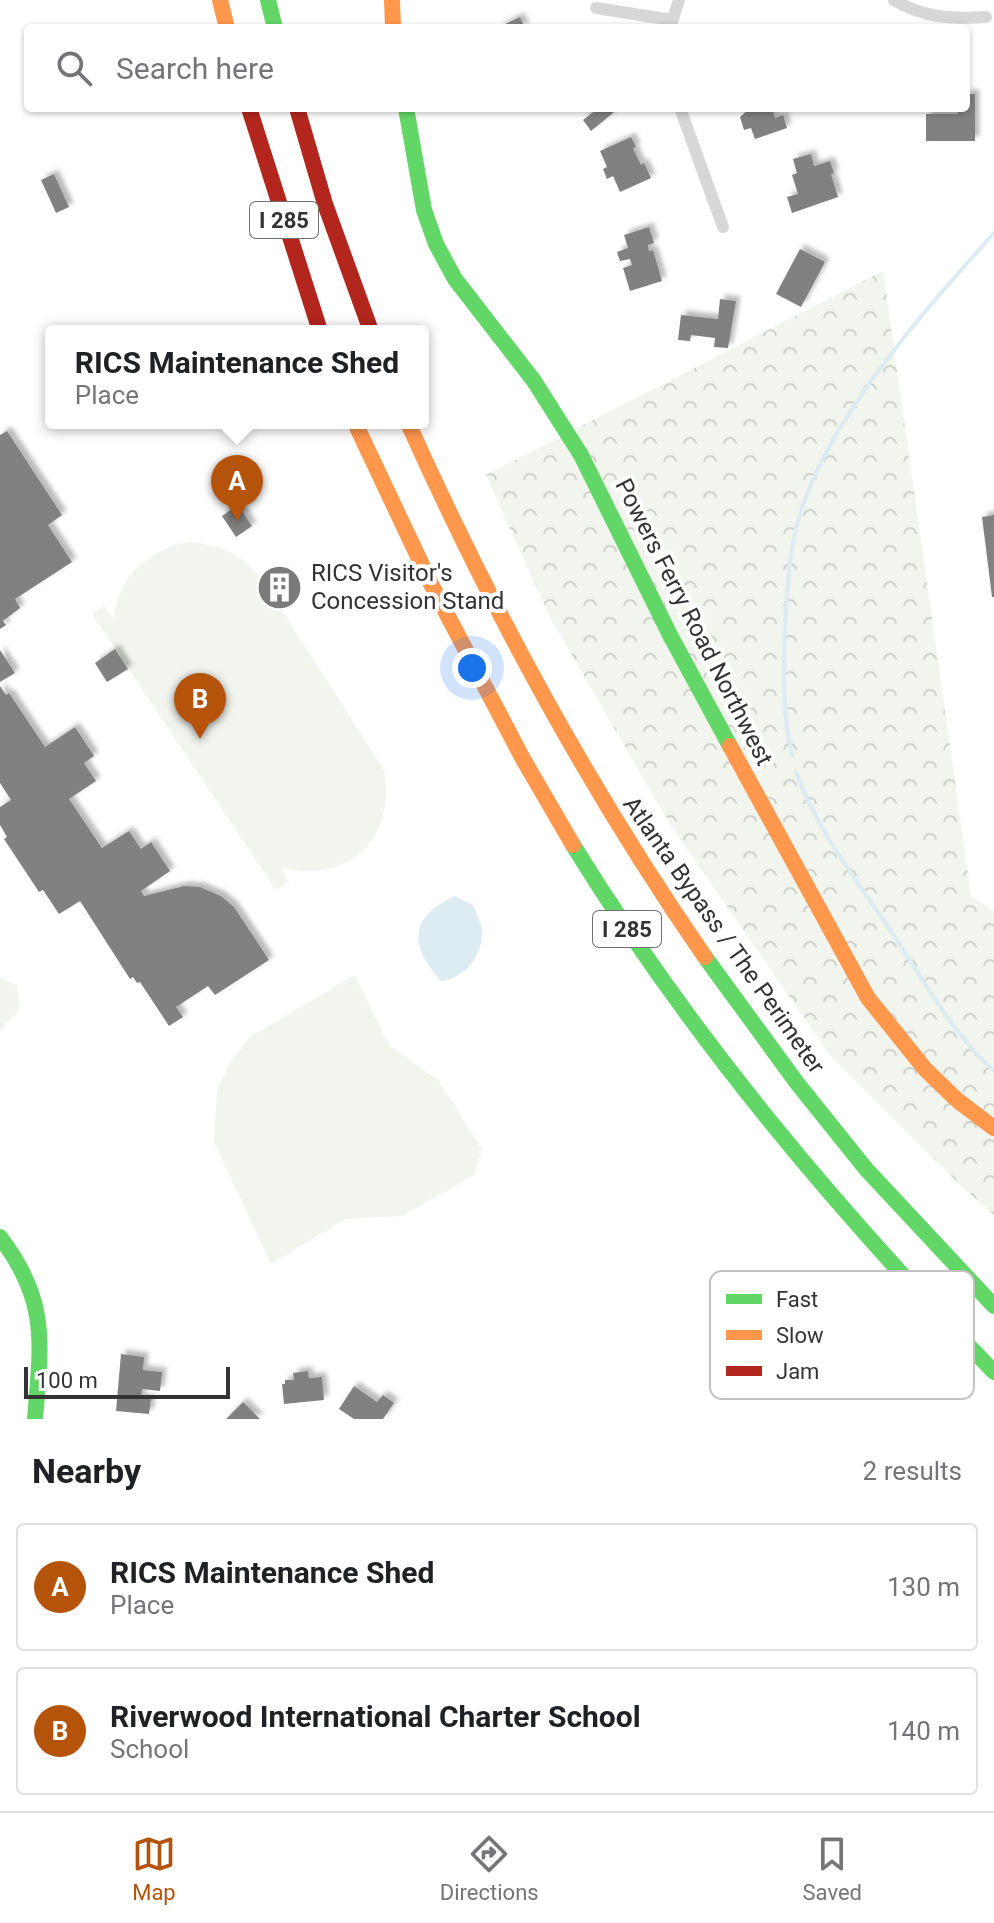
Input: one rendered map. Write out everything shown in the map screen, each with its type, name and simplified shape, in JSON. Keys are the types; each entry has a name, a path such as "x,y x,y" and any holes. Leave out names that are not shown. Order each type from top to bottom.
{"main road":[{"path":"220,0 226,24"},
{"path":"268,0 274,24"},
{"path":"392,0 393,24"},
{"name":"I 285","path":"250,112 318,325"},
{"name":"I 285","path":"298,112 325,204 369,325"},
{"name":"Powers Ferry Road Northwest","path":"407,112 424,210 436,244 455,279 534,381 581,455 677,648 868,998 904,1048 945,1090 994,1128"},
{"name":"I 285","path":"358,429 418,562 549,806 614,909 695,1026 779,1135 898,1271"},
{"name":"Atlanta Bypass / The Perimeter","path":"411,429 488,599 531,681 575,759 656,888 775,1054 867,1171 961,1271"},
{"path":"0,1237 26,1275 36,1303 41,1331 41,1361 35,1419"},
{"name":"Atlanta Bypass / The Perimeter","path":"974,1285 994,1306"},
{"name":"I 285","path":"974,1352 994,1372"}],"street":[{"path":"596,8 671,24 679,0"},
{"path":"894,0 932,17 986,17"},
{"path":"681,112 723,227"}],"green space":[{"path":"883,271 971,896 994,911 994,1215 830,1055 670,824 551,619 486,475"},
{"path":"189,542 227,551 259,575 384,770 386,795 383,817 375,836 362,851 347,862 327,869 305,871 281,868 289,882 276,890 92,614 104,606 114,620 121,591 137,568 160,551"},
{"path":"355,975 389,1045 438,1080 482,1149 474,1175 402,1216 345,1219 271,1264 214,1142 217,1090 229,1064 250,1037"},
{"path":"0,977 17,986 20,1008 0,1031"}],"shaded area":[{"path":"455,896 473,905 482,939 471,964 458,976 441,981 423,955 419,933 429,913"}],"building":[{"path":"520,17 523,24 505,24"},
{"path":"970,94 975,94 975,141 926,141 926,114 970,112"},
{"path":"593,112 614,112 591,131 583,120"},
{"path":"746,112 773,112 775,118 783,115 787,128 755,139 751,128 744,130 740,117"},
{"path":"631,137 641,165 644,163 651,178 620,192 613,176 607,179 603,169 607,167 600,151"},
{"path":"811,154 814,166 830,161 838,197 792,213 787,197 798,194 792,175 797,173 793,159"},
{"path":"54,174 69,207 56,213 41,180"},
{"path":"649,227 654,243 648,245 649,251 653,250 662,281 630,291 623,268 632,265 630,259 620,261 617,252 628,248 624,235"},
{"path":"800,249 825,262 801,307 776,294"},
{"path":"720,299 736,301 728,348 714,347 715,338 691,335 690,341 678,340 681,315 718,319"},
{"path":"7,431 62,515 48,525 72,562 15,599 20,608 3,621 6,625 0,629 0,435"},
{"path":"238,505 252,526 236,537 222,516"},
{"path":"994,515 994,597 992,597 982,517"},
{"name":"RICS Visitor's Concession Stand","path":"284,572 295,590 277,602 266,584"},
{"path":"115,649 128,669 107,682 95,663"},
{"path":"0,650 15,673 0,682"},
{"path":"0,686 6,695 9,693 45,747 75,727 94,756 84,763 96,781 69,799 102,848 129,831 141,849 151,842 170,871 141,891 144,896 184,886 200,887 221,896 234,907 269,960 215,995 208,986 176,1007 183,1017 169,1026 140,982 137,983 133,977 130,979 80,901 59,914 43,890 39,892 4,839 7,837 0,825 0,807 11,800 0,783"},
{"path":"121,1354 144,1357 143,1370 162,1372 160,1391 142,1389 141,1398 151,1399 149,1414 116,1411"},
{"path":"308,1371 309,1378 322,1377 324,1400 284,1404 282,1384 285,1380 294,1380 293,1373"},
{"path":"354,1386 377,1402 383,1395 394,1403 383,1419 354,1419 339,1409"},
{"path":"243,1402 260,1419 226,1419"}],"waterway":[{"path":"792,755 784,695 787,593 794,538 810,486 852,408 879,370 937,297 994,233"},
{"path":"796,772 815,815 839,856 952,1023 994,1071"}],"traffic: fast":[{"path":"268,0 274,24"},
{"path":"407,112 424,210 436,244 455,279 534,381 581,455 670,635 730,746"},
{"path":"573,845 667,986 717,1054 823,1185 899,1271"},
{"path":"705,957 797,1083 866,1169 961,1271"},
{"path":"0,1237 16,1260 34,1303 39,1345 35,1419"},
{"path":"974,1285 994,1306"},
{"path":"974,1351 994,1372"}],"traffic: slow":[{"path":"220,0 226,24"},
{"path":"392,0 393,24"},
{"path":"358,429 431,584 523,759 573,845"},
{"path":"411,429 473,562 544,697 621,829 705,957"},
{"path":"730,746 868,998 925,1069 957,1100 994,1128"}],"traffic: jam":[{"path":"250,112 318,325"},
{"path":"298,112 325,204 369,325"}],"place":[{"name":"RICS Maintenance Shed","path":"237,521"},
{"name":"RICS Visitor's Concession Stand","path":"280,587"},
{"name":"Riverwood International Charter School","path":"200,739"}]}
